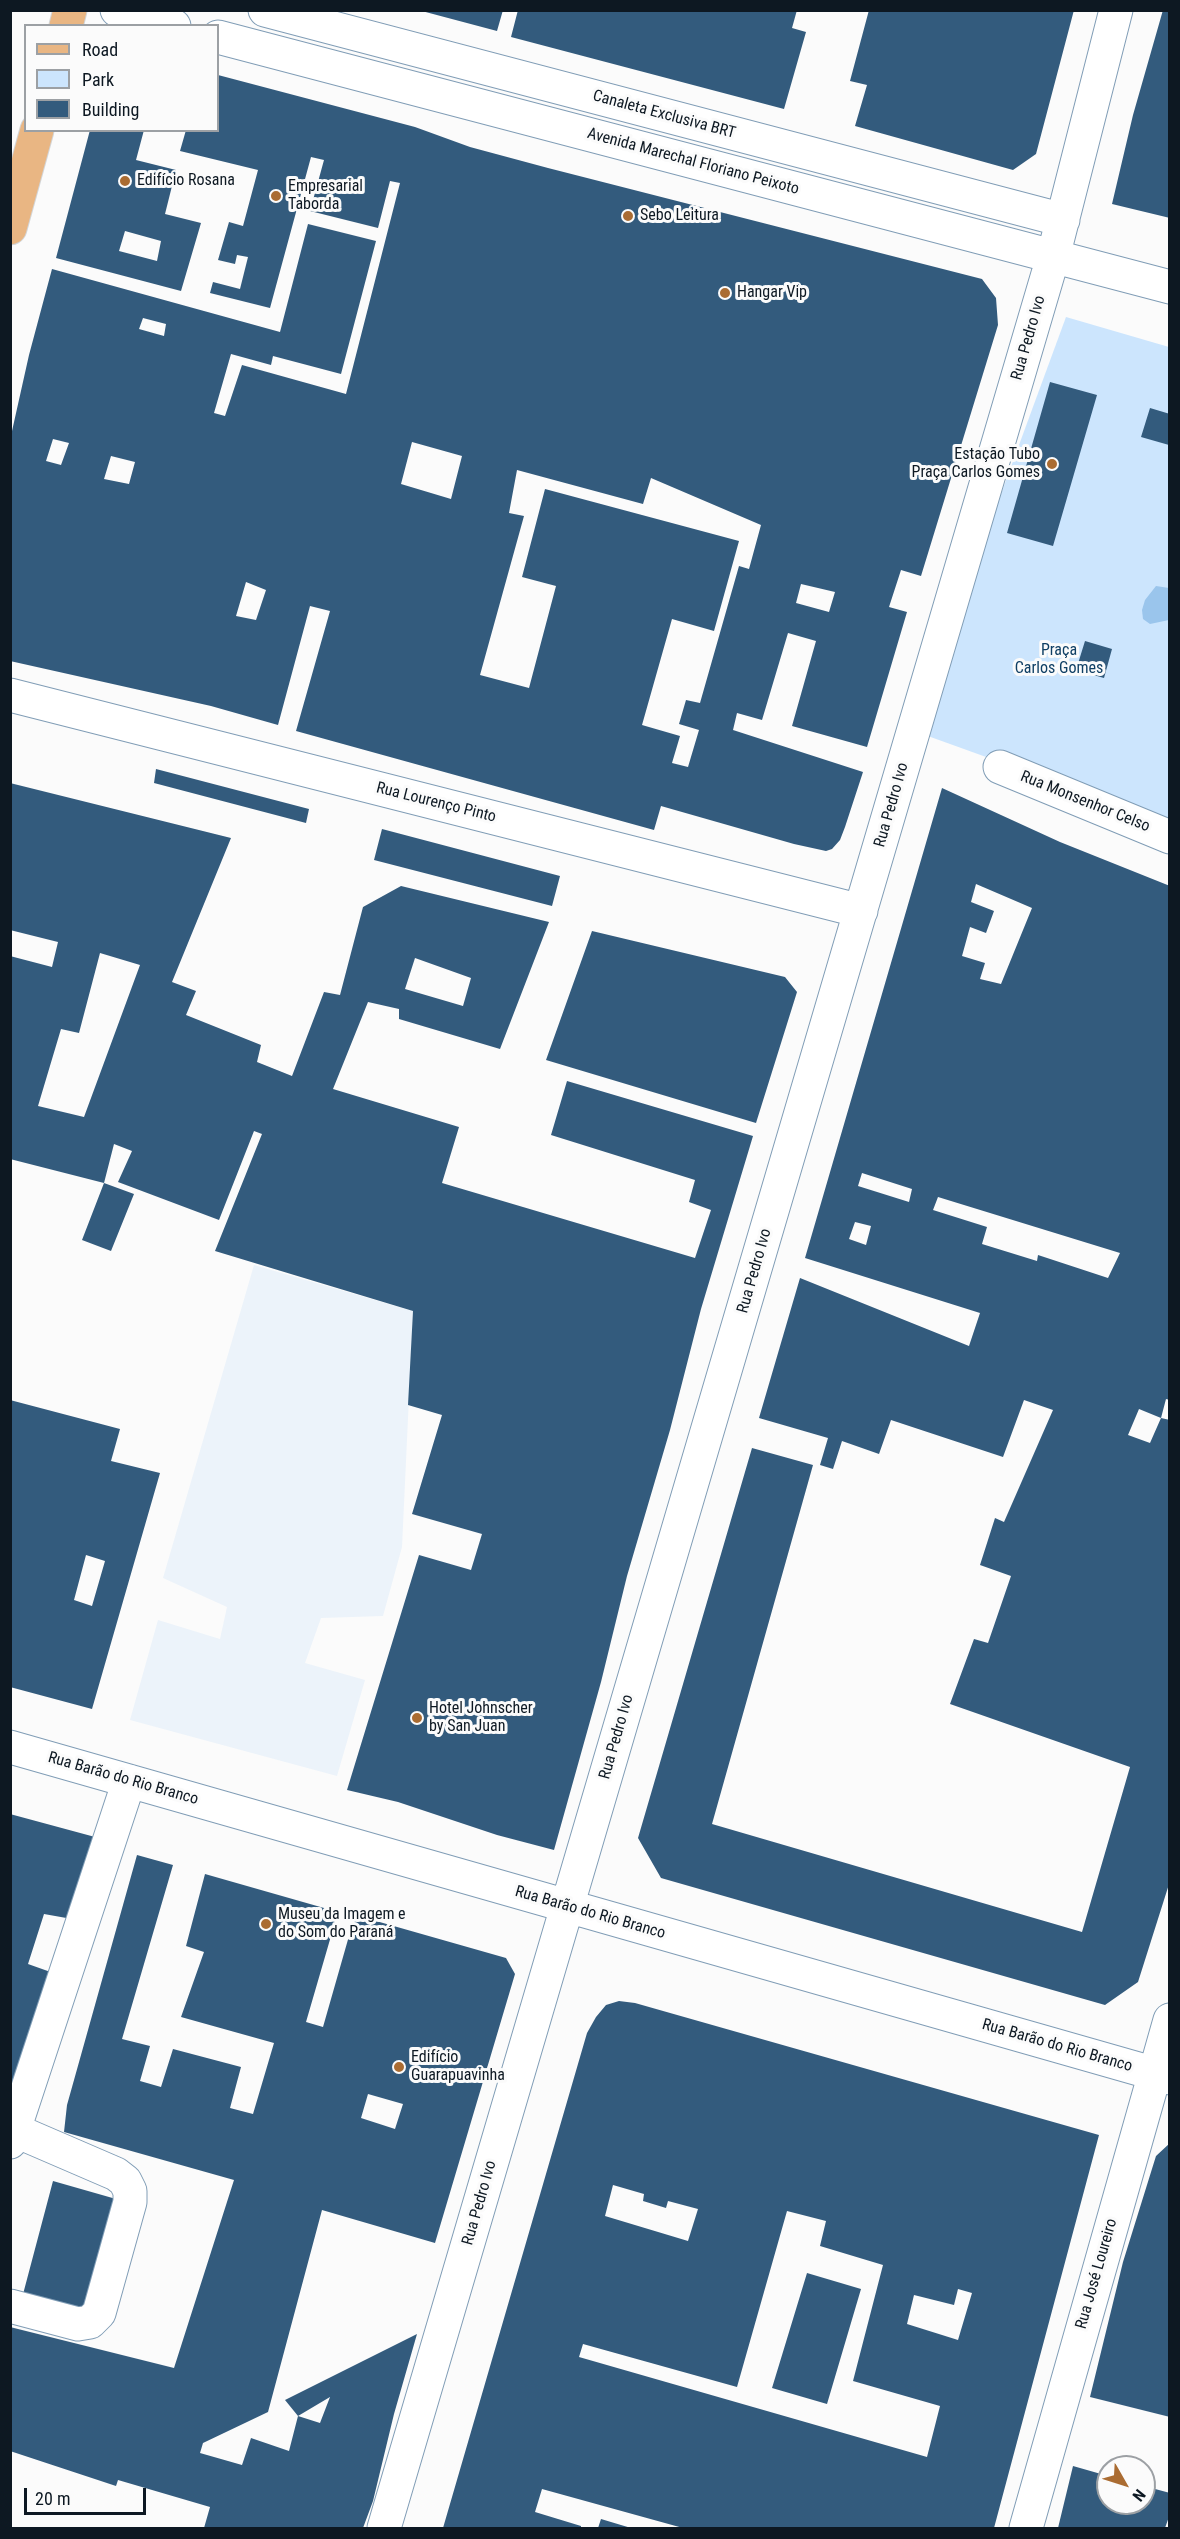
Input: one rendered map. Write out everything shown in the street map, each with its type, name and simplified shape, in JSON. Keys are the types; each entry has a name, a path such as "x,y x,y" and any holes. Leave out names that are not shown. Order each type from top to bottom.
{"main road":[{"path":"10,228 36,132"}],"street":[{"path":"117,10 167,24"},
{"name":"Canaleta Exclusiva BRT","path":"265,10 1063,220"},
{"name":"Rua Pedro Ivo","path":"384,2529 1053,257 1116,10"},
{"name":"Avenida Marechal Floriano Peixoto","path":"219,37 1170,287"},
{"name":"Rua Lourenço Pinto","path":"10,695 861,911"},
{"name":"Rua Monsenhor Celso","path":"1000,767 1170,837"},
{"name":"Rua Barão do Rio Branco","path":"10,1747 1161,2075"},
{"path":"10,2307 78,2324 90,2322 99,2313 130,2202 130,2191 125,2181 116,2174 12,2136 129,1781"},
{"name":"Rua José Loureiro","path":"1026,2529 1161,2075 1170,2020"}],"shaded area":[{"name":"Praça Carlos Gomes","path":"1156,586 1169,588 1169,620 1150,624 1143,619 1142,610 1145,600"},
{"path":"254,1265 413,1311 402,1547 383,1616 321,1618 305,1663 365,1680 337,1776 130,1720 158,1620 220,1639 227,1607 163,1578"}],"green space":[{"name":"Praça Carlos Gomes","path":"1066,317 1169,347 1169,823 914,731"}],"building":[{"path":"418,10 503,10 497,31"},
{"path":"518,10 797,10 792,28 806,32 784,109 511,37"},
{"path":"869,10 1074,10 1036,154 1013,170 855,126 867,85 850,81"},
{"path":"1163,10 1170,10 1170,218 1112,204 1133,115"},
{"path":"219,75 415,127 470,147 548,168 982,279 996,298 998,325 921,576 901,570 889,607 907,612 867,747 792,726 816,641 788,633 762,720 737,713 733,730 863,772 840,840 832,849 826,851 794,844 661,806 654,830 296,731 330,611 310,606 278,725 211,706 10,661 10,440 29,355 52,269 280,332 308,224 376,241 341,374 273,356 271,365 231,354 214,413 225,416 242,365 346,394 400,183 390,181 378,228 310,211 324,160 311,157 270,308 210,293 213,282 240,289 248,257 237,255 235,264 218,260 229,222 243,226 258,170 180,151 185,132 219,132","holes":["143,318 166,324 164,336 139,329","53,439 69,443 61,465 46,461","412,442 462,456 451,499 401,484","111,456 135,462 129,484 104,479","517,470 643,504 651,478 761,525 749,569 739,566 700,703 686,700 679,724 699,730 688,767 672,763 680,736 642,725 672,619 714,631 739,541 545,489 522,577 556,586 529,688 480,675 524,516 509,513","246,582 266,590 256,620 236,616","801,584 835,592 829,612 796,603"]},
{"path":"89,132 143,132 136,160 176,170 165,214 201,223 181,291 56,258","holes":["125,231 161,241 157,261 119,251"]},
{"name":"Estação Tubo Praça Carlos Gomes","path":"1050,382 1097,395 1053,546 1007,533"},
{"path":"1150,408 1170,414 1169,445 1141,437"},
{"path":"1085,641 1112,649 1104,678 1076,670"},
{"path":"156,769 309,809 306,823 154,783"},
{"path":"10,783 231,838 172,982 196,991 186,1015 261,1045 257,1062 292,1076 324,992 340,995 363,907 401,886 549,922 500,1049 399,1019 399,1009 368,1002 333,1089 459,1127 442,1183 695,1258 711,1210 689,1202 695,1180 551,1135 567,1081 753,1136 701,1309 670,1430 627,1576 601,1682 554,1850 497,1835 398,1802 347,1790 419,1555 471,1570 482,1534 412,1514 442,1415 408,1405 413,1311 215,1251 262,1134 254,1131 219,1220 118,1182 132,1151 114,1144 104,1183 10,1159 10,956 52,967 58,942 10,930","holes":["100,953 140,965 84,1117 38,1106 61,1029 79,1033","415,958 471,978 463,1006 405,989"]},
{"path":"942,788 1060,842 1170,886 1170,1400 1166,1399 1161,1418 1170,1420 1170,1881 1138,1982 1105,2005 661,1878 638,1838 752,1448 813,1465 712,1824 1082,1932 1130,1767 950,1704 974,1639 988,1643 1011,1576 980,1565 995,1518 1004,1522 1053,1410 1024,1400 1003,1457 891,1420 879,1454 842,1441 833,1469 820,1465 828,1438 759,1418 800,1278 969,1346 980,1313 805,1258","holes":["976,884 1032,908 1001,984 980,979 985,963 962,956 970,927 986,933 994,911 971,902","862,1173 912,1189 909,1202 858,1186","938,1197 1120,1253 1108,1278 1038,1255 1037,1261 982,1244 987,1227 933,1210","855,1222 871,1226 866,1245 849,1239","1139,1409 1161,1418 1150,1443 1128,1435"]},
{"path":"382,829 560,876 552,906 374,860"},
{"path":"592,931 785,977 797,992 756,1123 546,1060"},
{"path":"104,1183 134,1194 111,1251 82,1240"},
{"path":"10,1400 120,1429 111,1461 160,1473 92,1709 10,1687","holes":["86,1555 105,1561 92,1606 74,1600"]},
{"path":"10,1814 95,1837 72,1919 44,1914 28,1964 59,1975 10,2136"},
{"path":"137,1855 173,1865 122,2039 150,2046 140,2081 161,2087 173,2049 241,2067 230,2108 253,2114 274,2043 181,2017 204,1952 186,1946 205,1874 338,1912 306,2022 323,2027 355,1915 506,1958 515,1974 435,2243 322,2210 268,2412 203,2443 200,2453 242,2465 251,2438 289,2451 298,2416 285,2400 417,2334 394,2414 373,2501 363,2528 204,2528 210,2507 118,2480 116,2486 10,2451 10,2327 174,2368 234,2180 64,2132 67,2105","holes":["368,2094 403,2104 395,2129 361,2118","330,2397 320,2423 298,2416"]},
{"path":"619,2001 635,2003 1099,2135 994,2528 683,2528 542,2489 535,2512 581,2526 581,2528 443,2528 587,2033 606,2005","holes":["613,2185 644,2194 643,2201 666,2208 668,2201 698,2209 688,2241 605,2216","787,2211 826,2221 820,2246 883,2265 853,2381 940,2406 927,2457 579,2357 583,2344 737,2387","958,2289 972,2293 958,2340 907,2324 914,2295 954,2305"]},
{"path":"1170,2143 1170,2417 1090,2397 1123,2262 1156,2156"},
{"path":"53,2181 116,2199 83,2315 22,2298"},
{"path":"807,2273 861,2289 827,2404 772,2388"},
{"path":"1073,2466 1096,2473 1096,2515 1156,2515 1156,2489 1170,2493 1170,2514 1165,2528 1058,2528"},
{"path":"601,2519 631,2528 598,2528"}],"place":[{"name":"Edifício Rosana","path":"125,181"},
{"name":"Empresarial Taborda","path":"276,196"},
{"name":"Sebo Leitura","path":"628,216"},
{"name":"Hangar Vip","path":"725,293"},
{"name":"Estação Tubo Praça Carlos Gomes","path":"1052,464"},
{"name":"Hotel Johnscher by San Juan","path":"417,1718"},
{"name":"Museu da Imagem e do Som do Paraná","path":"266,1924"},
{"name":"Edifício Guarapuavinha","path":"399,2067"}]}
